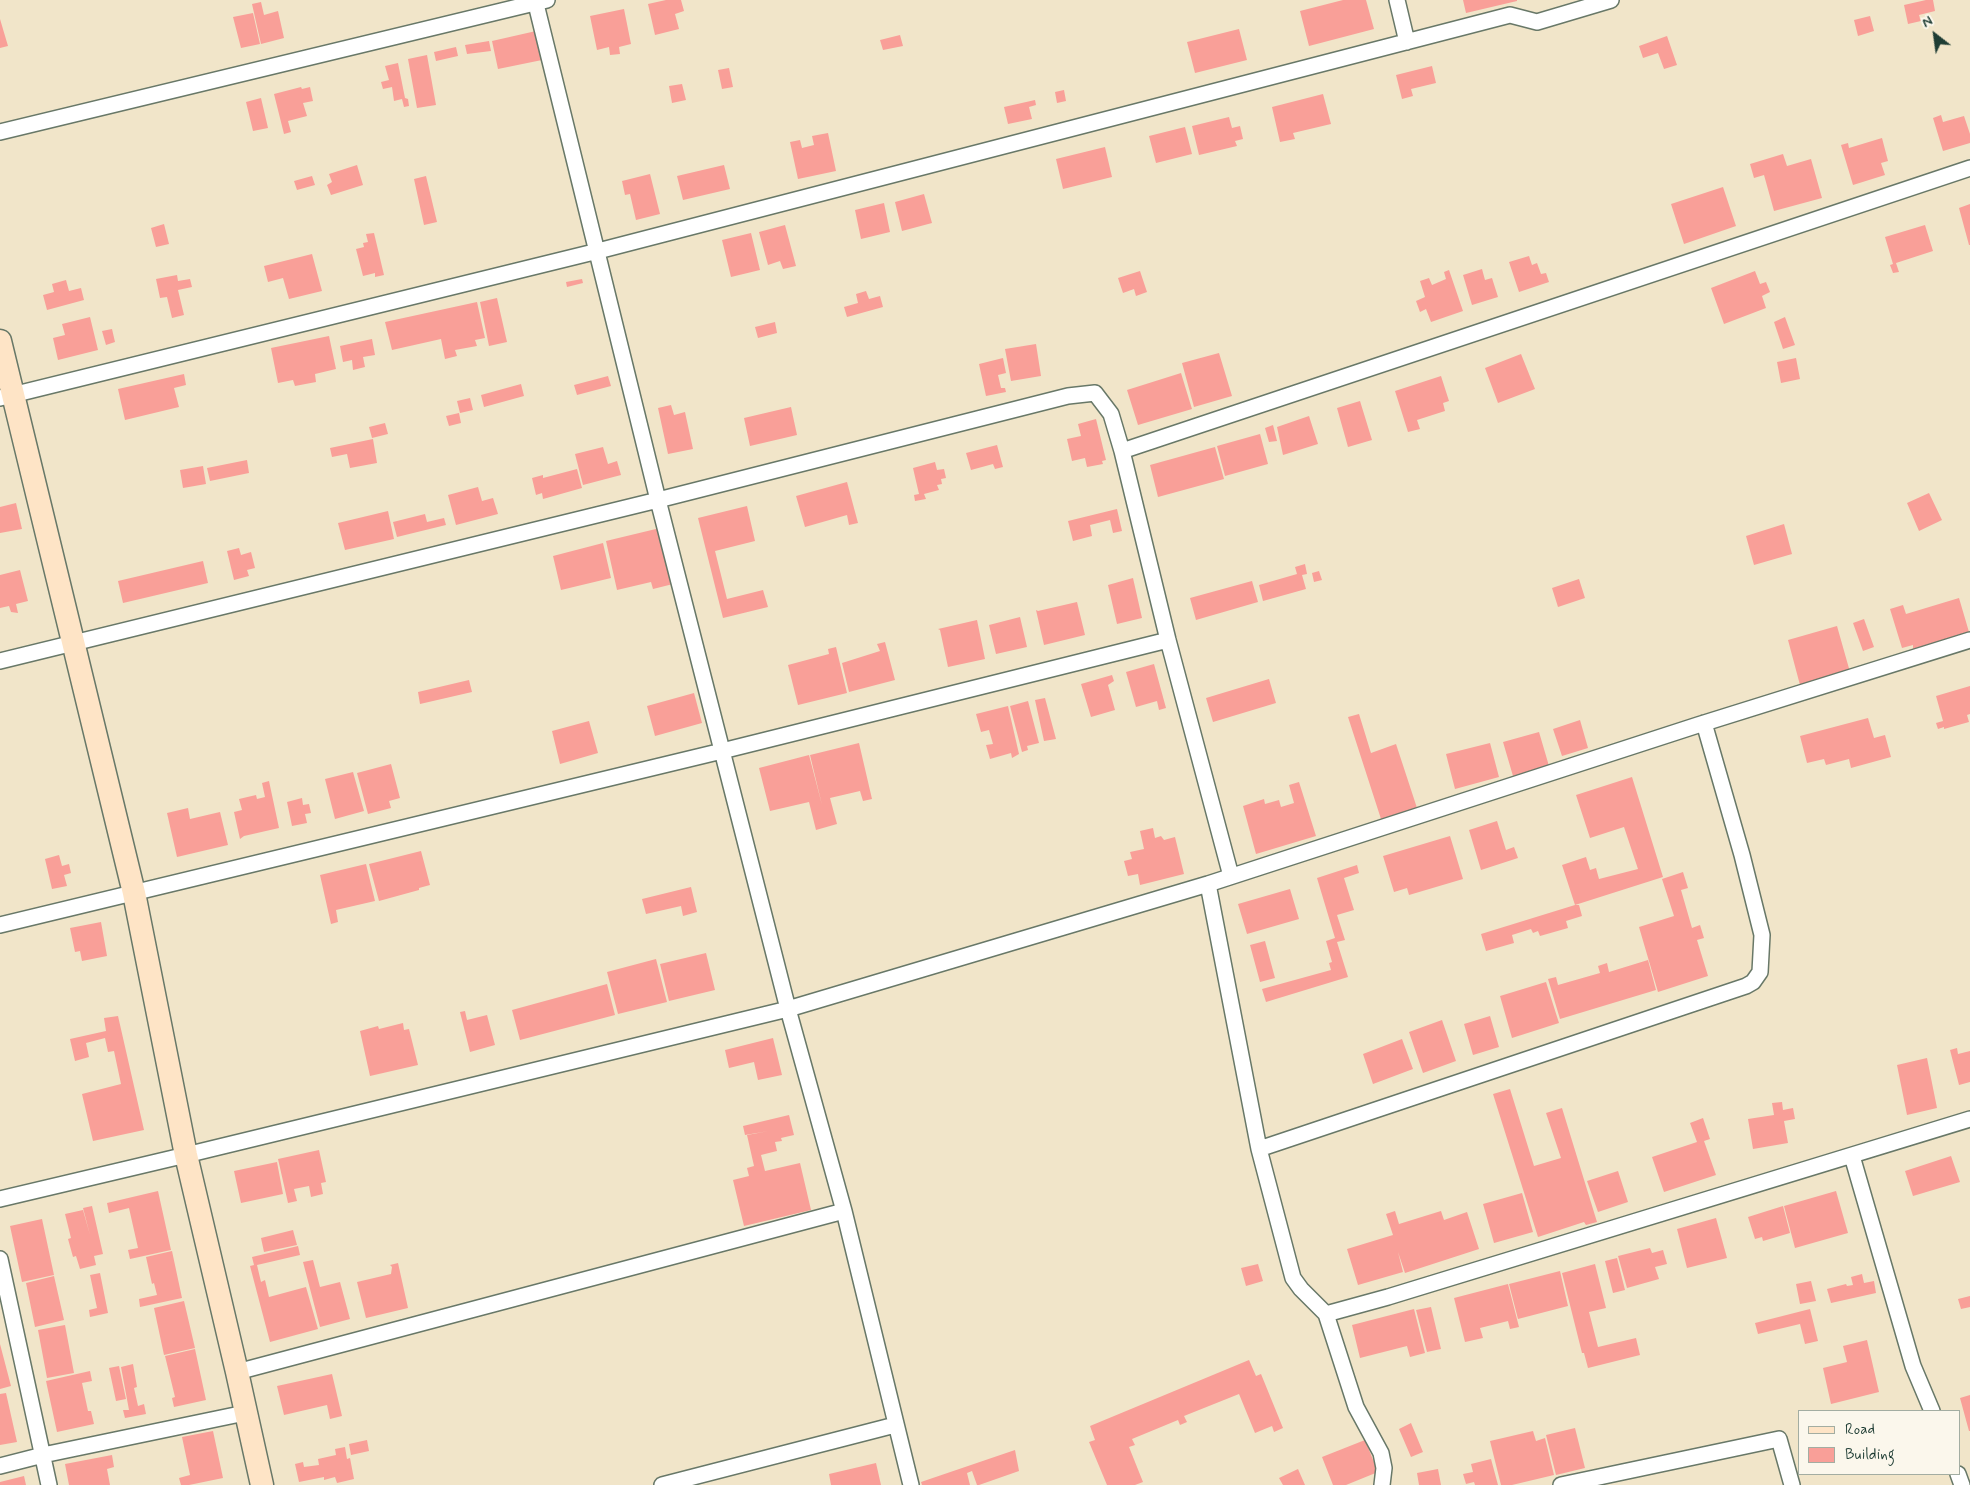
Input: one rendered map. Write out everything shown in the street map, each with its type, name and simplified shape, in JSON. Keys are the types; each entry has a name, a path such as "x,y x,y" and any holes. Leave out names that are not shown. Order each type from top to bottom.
{"street":[{"path":"1397,0 1407,42"},
{"path":"7,397 598,250 1510,15 1538,22 1611,0"},
{"path":"0,132 539,1 658,500 788,1009 844,1211 911,1485"},
{"path":"1122,451 1970,168"},
{"path":"0,341 7,397 74,643 134,893 186,1155 238,1372 245,1413 262,1485"},
{"path":"0,661 658,500 1068,396 1095,393 1111,414 1122,451 1168,640 1231,876"},
{"path":"0,925 722,751 1168,640"},
{"path":"0,1199 788,1009 1208,884 1704,723 1970,640"},
{"path":"1259,1149 1746,986 1753,982 1760,972 1762,935 1742,855 1704,723"},
{"path":"1208,884 1259,1149 1293,1278 1301,1289 1326,1314 1356,1407 1381,1453 1384,1468 1382,1485"},
{"path":"1326,1314 1388,1297 1970,1119"},
{"path":"1852,1156 1913,1366 1932,1410"},
{"path":"238,1372 844,1211"},
{"path":"0,1259 49,1485"},
{"path":"0,1466 43,1455 245,1413"},
{"path":"662,1485 895,1425"},
{"path":"1561,1485 1779,1439 1792,1485"}],"building":[{"path":"666,0 681,0 684,11 675,14 679,29 655,35 648,4"},
{"path":"1343,0 1366,0 1374,29 1309,46 1300,11"},
{"path":"1463,0 1517,0 1517,1 1466,13"},
{"path":"1933,0 1935,11 1919,15 1921,21 1908,24 1904,5"},
{"path":"261,2 264,15 278,11 284,38 261,44 252,4"},
{"path":"624,9 631,44 619,47 620,54 610,55 609,47 597,50 590,16"},
{"path":"253,13 260,44 241,48 233,17"},
{"path":"1870,16 1874,31 1858,36 1854,20"},
{"path":"0,19 8,46 0,48"},
{"path":"1239,29 1247,60 1195,73 1187,42"},
{"path":"536,31 542,60 498,69 492,41"},
{"path":"900,35 903,46 883,50 880,40"},
{"path":"1667,36 1677,65 1664,69 1658,53 1643,58 1639,46"},
{"path":"489,41 491,51 467,54 465,45"},
{"path":"456,47 458,56 436,61 434,52"},
{"path":"427,55 436,105 417,108 408,59"},
{"path":"398,63 405,98 408,99 409,106 404,107 402,99 394,101 392,87 383,89 381,82 389,80 385,66"},
{"path":"1432,66 1436,83 1411,89 1413,96 1402,99 1396,75"},
{"path":"729,68 733,87 722,89 718,70"},
{"path":"682,84 686,100 672,103 669,86"},
{"path":"301,87 302,89 310,87 313,101 303,103 307,116 288,121 291,132 284,134 274,94"},
{"path":"1064,90 1066,101 1057,103 1055,92"},
{"path":"1323,94 1331,124 1293,133 1295,139 1280,142 1272,107"},
{"path":"261,98 268,128 253,131 246,102"},
{"path":"1035,100 1036,105 1029,107 1032,119 1008,124 1004,107"},
{"path":"1941,115 1943,122 1964,116 1970,134 1970,143 1943,151 1933,118"},
{"path":"1229,117 1232,128 1240,126 1243,139 1235,141 1237,146 1199,155 1192,126"},
{"path":"1185,127 1192,154 1156,163 1149,136"},
{"path":"828,133 836,171 798,179 790,142 800,140 802,148 814,145 812,136"},
{"path":"1882,138 1888,161 1881,163 1885,175 1853,185 1841,145 1848,143 1849,148"},
{"path":"1105,147 1112,177 1063,189 1056,159"},
{"path":"1783,154 1787,166 1811,159 1822,198 1774,211 1764,175 1754,178 1750,164"},
{"path":"357,165 363,185 331,195 327,185 332,182 329,174"},
{"path":"724,165 730,189 683,200 677,176"},
{"path":"650,174 660,214 636,220 630,194 625,195 622,181"},
{"path":"312,176 315,185 297,190 294,181"},
{"path":"426,176 437,222 424,225 414,179"},
{"path":"1723,187 1736,226 1684,244 1671,204"},
{"path":"924,194 932,223 902,231 895,202"},
{"path":"884,203 890,232 861,239 855,210"},
{"path":"1970,204 1970,245 1969,245 1959,208"},
{"path":"164,224 169,244 156,247 151,228"},
{"path":"785,225 796,266 783,269 780,261 768,265 759,232"},
{"path":"1925,225 1933,251 1896,263 1899,272 1893,273 1890,265 1893,264 1885,237"},
{"path":"374,233 384,275 375,277 375,273 363,276 356,249 364,247 363,243 368,242 366,234"},
{"path":"751,233 760,270 731,277 722,240"},
{"path":"312,254 322,291 289,299 283,278 268,282 264,266"},
{"path":"1529,256 1532,265 1537,263 1541,274 1546,273 1549,282 1519,292 1509,262"},
{"path":"1482,269 1485,280 1492,278 1498,297 1472,305 1463,275"},
{"path":"1449,270 1463,311 1431,322 1426,309 1420,312 1416,301 1425,297 1420,281 1429,278 1432,285 1446,279 1444,272"},
{"path":"1140,271 1147,292 1136,296 1134,289 1123,293 1118,278"},
{"path":"1755,271 1760,284 1766,282 1770,292 1762,296 1766,308 1724,324 1711,288"},
{"path":"177,275 178,281 190,279 192,287 178,290 184,315 172,318 167,297 160,298 156,279"},
{"path":"582,279 583,283 567,287 566,282"},
{"path":"66,280 69,291 81,288 84,300 47,310 43,295 54,292 52,284"},
{"path":"866,291 869,299 880,296 883,307 847,317 844,307 858,303 856,294"},
{"path":"497,298 507,342 489,346 480,302"},
{"path":"477,302 485,338 475,340 477,346 455,350 457,356 445,359 441,339 392,350 385,322"},
{"path":"90,317 98,350 58,360 53,338 65,335 62,324"},
{"path":"1785,317 1795,345 1783,349 1774,322"},
{"path":"775,322 777,333 758,338 755,327"},
{"path":"112,329 115,342 106,345 102,331"},
{"path":"329,336 336,369 315,374 316,382 295,386 293,380 278,383 271,348"},
{"path":"372,339 375,355 363,357 365,367 353,370 352,360 343,362 340,346"},
{"path":"1036,344 1041,376 1011,381 1005,349"},
{"path":"1219,353 1232,396 1194,407 1182,363"},
{"path":"1521,354 1535,389 1498,403 1485,368"},
{"path":"1003,358 1006,373 998,375 1001,388 1005,388 1006,392 986,396 979,364"},
{"path":"1796,358 1800,379 1781,383 1777,362"},
{"path":"1181,373 1192,409 1138,425 1127,390"},
{"path":"184,374 186,385 174,388 179,407 125,420 118,389"},
{"path":"608,376 611,386 577,395 574,385"},
{"path":"1441,376 1449,401 1443,403 1445,411 1417,420 1420,429 1408,432 1395,391"},
{"path":"521,384 524,396 484,407 481,395"},
{"path":"470,398 473,410 460,413 457,401"},
{"path":"1360,401 1372,440 1348,447 1337,408"},
{"path":"671,405 674,415 685,412 693,449 668,454 658,408"},
{"path":"791,407 797,435 750,446 744,418"},
{"path":"459,413 461,423 449,426 446,416"},
{"path":"1309,416 1318,444 1283,455 1277,427"},
{"path":"1096,419 1106,460 1102,461 1103,464 1087,467 1085,458 1072,461 1067,439 1081,436 1078,424"},
{"path":"385,423 388,434 372,438 369,427"},
{"path":"1273,425 1277,441 1269,442 1265,428"},
{"path":"1260,434 1268,464 1225,476 1217,446"},
{"path":"373,439 377,463 350,468 347,454 332,457 330,448"},
{"path":"997,445 1003,467 995,469 993,464 971,470 966,453"},
{"path":"603,447 608,464 617,461 621,475 583,485 575,454"},
{"path":"1215,447 1224,479 1158,497 1150,465"},
{"path":"247,460 249,473 210,481 207,468"},
{"path":"935,462 937,470 944,469 946,478 941,479 942,484 937,485 939,490 924,494 926,499 915,501 914,495 919,494 913,468"},
{"path":"203,466 206,484 183,488 180,470"},
{"path":"577,469 582,488 543,499 542,493 536,495 532,478 543,475 543,478"},
{"path":"847,482 858,523 849,525 847,515 805,527 796,496"},
{"path":"478,487 482,501 493,498 498,514 456,525 448,495"},
{"path":"1929,493 1942,520 1919,531 1907,503"},
{"path":"16,503 22,529 0,533 0,507"},
{"path":"747,506 755,541 715,551 727,599 763,590 768,607 723,618 698,518"},
{"path":"1117,509 1122,531 1113,533 1110,520 1090,525 1092,536 1073,541 1068,521"},
{"path":"388,511 394,539 345,550 338,523"},
{"path":"425,514 427,522 444,518 446,525 397,537 393,522"},
{"path":"1784,524 1792,554 1754,565 1746,536"},
{"path":"660,528 673,584 653,589 651,582 617,590 606,541"},
{"path":"603,543 611,578 561,590 553,556"},
{"path":"239,548 241,555 251,552 255,568 247,570 249,576 234,580 227,551"},
{"path":"203,561 208,583 123,603 118,581"},
{"path":"1305,564 1307,574 1302,575 1306,589 1263,601 1259,585 1297,574 1295,567"},
{"path":"20,570 28,601 16,604 18,613 11,612 9,606 0,608 0,575"},
{"path":"1319,571 1322,580 1314,582 1312,573"},
{"path":"1133,578 1142,618 1117,624 1108,585"},
{"path":"1579,579 1585,598 1558,607 1552,588"},
{"path":"1252,581 1258,602 1196,620 1190,598"},
{"path":"1959,598 1969,632 1913,649 1913,645 1902,648 1890,609 1903,605 1906,614"},
{"path":"1077,602 1085,635 1044,645 1036,610"},
{"path":"1020,617 1027,647 996,654 989,625"},
{"path":"1864,619 1874,647 1863,651 1853,623"},
{"path":"977,620 985,659 948,667 940,630 938,629"},
{"path":"1837,626 1850,672 1800,685 1788,640"},
{"path":"885,642 895,680 849,692 842,663 880,651 877,644"},
{"path":"836,647 847,693 798,705 788,665 829,654 828,649"},
{"path":"1154,664 1166,708 1159,710 1157,701 1136,707 1126,672"},
{"path":"1112,675 1114,681 1108,685 1115,710 1091,717 1081,684"},
{"path":"1269,679 1276,703 1213,722 1206,698"},
{"path":"469,680 472,692 420,704 418,692"},
{"path":"1970,686 1970,714 1967,715 1969,722 1938,729 1936,723 1943,721 1936,696"},
{"path":"694,693 702,723 655,736 647,706"},
{"path":"1045,698 1056,739 1044,741 1035,700"},
{"path":"1028,701 1039,743 1027,746 1028,750 1022,752 1010,706"},
{"path":"1008,706 1019,754 1012,758 1011,753 990,759 986,745 993,744 989,730 981,732 976,714"},
{"path":"1359,714 1371,753 1396,744 1417,808 1381,819 1348,717"},
{"path":"1868,718 1874,738 1885,735 1891,757 1851,768 1849,759 1826,765 1824,759 1807,763 1800,736"},
{"path":"1580,720 1588,748 1562,756 1553,729"},
{"path":"589,721 598,753 560,764 552,731"},
{"path":"1539,732 1549,766 1513,776 1503,742"},
{"path":"859,743 872,799 863,801 860,791 830,798 837,824 816,830 809,802 770,811 759,768 809,755 822,805 810,755"},
{"path":"1490,743 1499,777 1455,789 1446,754"},
{"path":"391,764 400,798 389,801 391,808 368,814 357,773"},
{"path":"353,772 364,811 335,819 325,779"},
{"path":"1632,777 1663,877 1575,905 1562,865 1586,857 1590,870 1596,868 1599,879 1638,869 1624,827 1590,838 1576,795"},
{"path":"269,781 279,828 244,836 240,839 234,812 242,810 239,799 256,795 257,799 265,797 262,783"},
{"path":"1299,782 1316,836 1256,854 1243,806 1264,799 1265,804 1279,800 1281,807 1294,803 1289,785"},
{"path":"302,798 303,805 309,804 311,813 305,814 307,823 292,826 287,802"},
{"path":"188,808 190,819 220,812 228,845 177,857 167,813"},
{"path":"1497,821 1506,850 1514,847 1518,858 1481,870 1469,830"},
{"path":"1153,828 1155,838 1161,836 1164,840 1175,837 1184,874 1140,885 1138,874 1128,876 1124,861 1132,859 1130,852 1144,849 1140,831"},
{"path":"1450,836 1463,879 1409,895 1407,888 1394,892 1383,856"},
{"path":"421,851 430,885 379,901 369,864"},
{"path":"59,855 62,866 69,864 71,873 64,875 67,886 52,889 45,859"},
{"path":"366,864 375,901 336,910 338,922 331,924 320,875"},
{"path":"1357,865 1359,873 1344,878 1354,910 1337,915 1345,940 1337,942 1348,977 1266,1002 1262,989 1331,970 1329,963 1332,962 1326,941 1335,938 1317,878"},
{"path":"1683,872 1688,888 1681,890 1692,928 1700,925 1704,938 1697,940 1708,976 1658,992 1639,927 1674,916 1662,879"},
{"path":"691,887 697,912 683,916 681,906 646,914 642,899"},
{"path":"1290,889 1299,919 1247,934 1238,904"},
{"path":"1579,905 1582,916 1566,921 1568,928 1540,936 1538,931 1533,933 1531,929 1512,935 1514,943 1486,951 1481,934"},
{"path":"101,922 107,956 82,961 80,951 75,952 70,928"},
{"path":"1265,941 1275,978 1260,982 1250,945"},
{"path":"706,953 715,990 669,1001 660,964"},
{"path":"656,959 667,1002 618,1014 607,972"},
{"path":"1648,960 1656,990 1560,1019 1548,979 1556,977 1558,985 1600,973 1598,966 1607,963 1609,972"},
{"path":"1546,982 1559,1023 1512,1038 1500,996"},
{"path":"607,984 615,1015 520,1040 512,1010"},
{"path":"465,1011 467,1020 487,1015 495,1045 470,1052 460,1012"},
{"path":"118,1016 144,1130 93,1141 82,1094 121,1084 114,1051 108,1052 105,1038 86,1043 89,1057 75,1061 70,1039 106,1031 104,1018"},
{"path":"1490,1016 1499,1047 1473,1055 1464,1024"},
{"path":"1442,1020 1456,1061 1423,1073 1409,1032"},
{"path":"403,1023 404,1030 409,1029 418,1065 370,1076 360,1031 378,1026 379,1029"},
{"path":"773,1038 782,1075 758,1080 754,1062 729,1068 725,1050"},
{"path":"1402,1039 1413,1069 1373,1084 1363,1054"},
{"path":"1957,1048 1958,1054 1970,1051 1970,1082 1959,1085 1950,1050"},
{"path":"1927,1058 1937,1108 1907,1115 1897,1065"},
{"path":"1510,1089 1534,1166 1561,1158 1546,1113 1562,1108 1597,1222 1586,1225 1584,1222 1538,1237 1493,1094"},
{"path":"1782,1102 1783,1110 1793,1108 1795,1119 1784,1121 1788,1143 1753,1149 1748,1119 1774,1115 1772,1103"},
{"path":"789,1115 794,1135 781,1138 782,1141 775,1142 777,1151 761,1155 765,1171 800,1163 811,1210 744,1226 733,1180 749,1176 747,1168 754,1166 747,1135 769,1131 745,1135 743,1126"},
{"path":"1703,1118 1710,1139 1704,1141 1716,1175 1664,1192 1652,1157 1697,1142 1690,1123"},
{"path":"319,1150 326,1182 321,1183 323,1194 311,1197 309,1186 294,1189 297,1201 288,1203 278,1159"},
{"path":"1951,1156 1960,1182 1913,1196 1905,1171"},
{"path":"277,1162 283,1194 241,1203 234,1171"},
{"path":"1618,1171 1628,1202 1598,1212 1587,1181"},
{"path":"158,1191 171,1250 130,1259 128,1250 138,1248 129,1208 109,1213 107,1203"},
{"path":"1836,1191 1848,1233 1795,1248 1784,1206"},
{"path":"1522,1193 1533,1232 1494,1243 1483,1204"},
{"path":"92,1206 103,1254 94,1256 96,1265 80,1269 76,1256 73,1257 68,1239 71,1238 65,1214 83,1210 90,1235 83,1208"},
{"path":"1783,1206 1790,1233 1763,1241 1762,1237 1755,1239 1748,1217"},
{"path":"1395,1211 1399,1224 1441,1211 1444,1220 1467,1212 1479,1249 1405,1273 1398,1252 1403,1272 1358,1285 1347,1249 1393,1235 1386,1214"},
{"path":"1716,1218 1727,1258 1687,1268 1677,1229"},
{"path":"42,1219 54,1275 22,1282 10,1226"},
{"path":"293,1230 297,1245 264,1252 261,1238"},
{"path":"298,1246 300,1255 257,1265 261,1282 265,1280 269,1297 306,1287 318,1329 270,1342 250,1266 254,1265 252,1257"},
{"path":"1650,1248 1652,1253 1663,1250 1667,1264 1655,1267 1659,1279 1627,1288 1618,1256"},
{"path":"172,1251 182,1298 140,1307 139,1299 157,1295 154,1283 152,1284 146,1257"},
{"path":"1617,1258 1625,1290 1613,1293 1605,1261"},
{"path":"313,1260 320,1287 340,1282 350,1319 320,1327 303,1262"},
{"path":"398,1263 408,1308 366,1318 357,1282 391,1274 392,1267 390,1265"},
{"path":"1258,1264 1263,1281 1246,1286 1241,1268"},
{"path":"1595,1264 1606,1308 1589,1312 1598,1347 1636,1338 1640,1355 1588,1368 1584,1353 1582,1353 1562,1273"},
{"path":"1560,1271 1568,1306 1518,1319 1509,1284"},
{"path":"100,1273 108,1313 90,1317 89,1310 97,1308 90,1275"},
{"path":"1862,1274 1864,1283 1874,1281 1876,1293 1831,1303 1827,1289 1846,1284 1847,1286 1853,1285 1851,1277"},
{"path":"54,1276 64,1320 35,1327 26,1283"},
{"path":"1811,1281 1816,1301 1800,1304 1796,1284"},
{"path":"1508,1284 1519,1327 1510,1329 1508,1321 1480,1328 1483,1338 1465,1342 1454,1298"},
{"path":"1970,1296 1970,1307 1961,1309 1958,1299"},
{"path":"184,1301 195,1348 164,1355 154,1308"},
{"path":"1431,1307 1441,1349 1427,1352 1416,1310"},
{"path":"1414,1309 1425,1353 1410,1357 1407,1346 1360,1358 1352,1325"},
{"path":"1810,1309 1818,1341 1805,1344 1800,1324 1758,1334 1755,1323"},
{"path":"65,1325 74,1373 47,1378 38,1330"},
{"path":"1867,1340 1879,1392 1831,1404 1823,1368 1847,1362 1843,1346"},
{"path":"0,1344 11,1386 0,1389"},
{"path":"195,1349 206,1400 174,1407 172,1398 175,1397 165,1356"},
{"path":"1249,1360 1256,1376 1261,1374 1283,1428 1274,1432 1272,1426 1255,1433 1239,1394 1184,1416 1187,1422 1180,1425 1178,1420 1132,1439 1135,1445 1129,1447 1143,1482 1135,1485 1107,1485 1089,1442 1095,1440 1090,1426"},
{"path":"133,1364 137,1387 134,1388 138,1406 144,1404 146,1414 125,1418 123,1410 129,1410 121,1367"},
{"path":"119,1366 126,1399 116,1401 109,1368"},
{"path":"90,1371 92,1381 82,1383 88,1411 91,1411 94,1424 57,1432 46,1381"},
{"path":"332,1374 342,1416 330,1419 327,1405 284,1415 277,1386"},
{"path":"6,1393 17,1442 0,1445 0,1394"},
{"path":"1970,1395 1970,1431 1969,1431 1960,1398"},
{"path":"1411,1423 1423,1452 1411,1457 1399,1429"},
{"path":"1575,1428 1585,1468 1556,1475 1546,1435"},
{"path":"213,1431 223,1478 181,1485 179,1478 190,1475 182,1437"},
{"path":"1533,1431 1536,1441 1545,1438 1554,1475 1512,1485 1501,1485 1490,1441"},
{"path":"367,1440 369,1451 351,1455 349,1444"},
{"path":"1365,1440 1378,1472 1346,1485 1333,1485 1322,1457"},
{"path":"345,1447 347,1459 350,1458 354,1479 337,1483 335,1477 324,1480 324,1477 299,1482 295,1464 303,1462 304,1467 319,1465 318,1459 336,1455 335,1449"},
{"path":"1015,1450 1019,1471 979,1485 977,1485 972,1471 967,1473 970,1485 922,1485 921,1482"},
{"path":"112,1455 114,1467 107,1469 110,1485 69,1485 65,1464"},
{"path":"1491,1459 1498,1485 1475,1485 1474,1482 1466,1484 1463,1474 1473,1472 1471,1464"},
{"path":"876,1463 881,1485 831,1485 829,1474"},
{"path":"1298,1469 1305,1485 1283,1485 1279,1478"},
{"path":"1438,1469 1441,1485 1419,1485 1417,1473"},
{"path":"24,1476 26,1485 0,1485 0,1482"}]}
